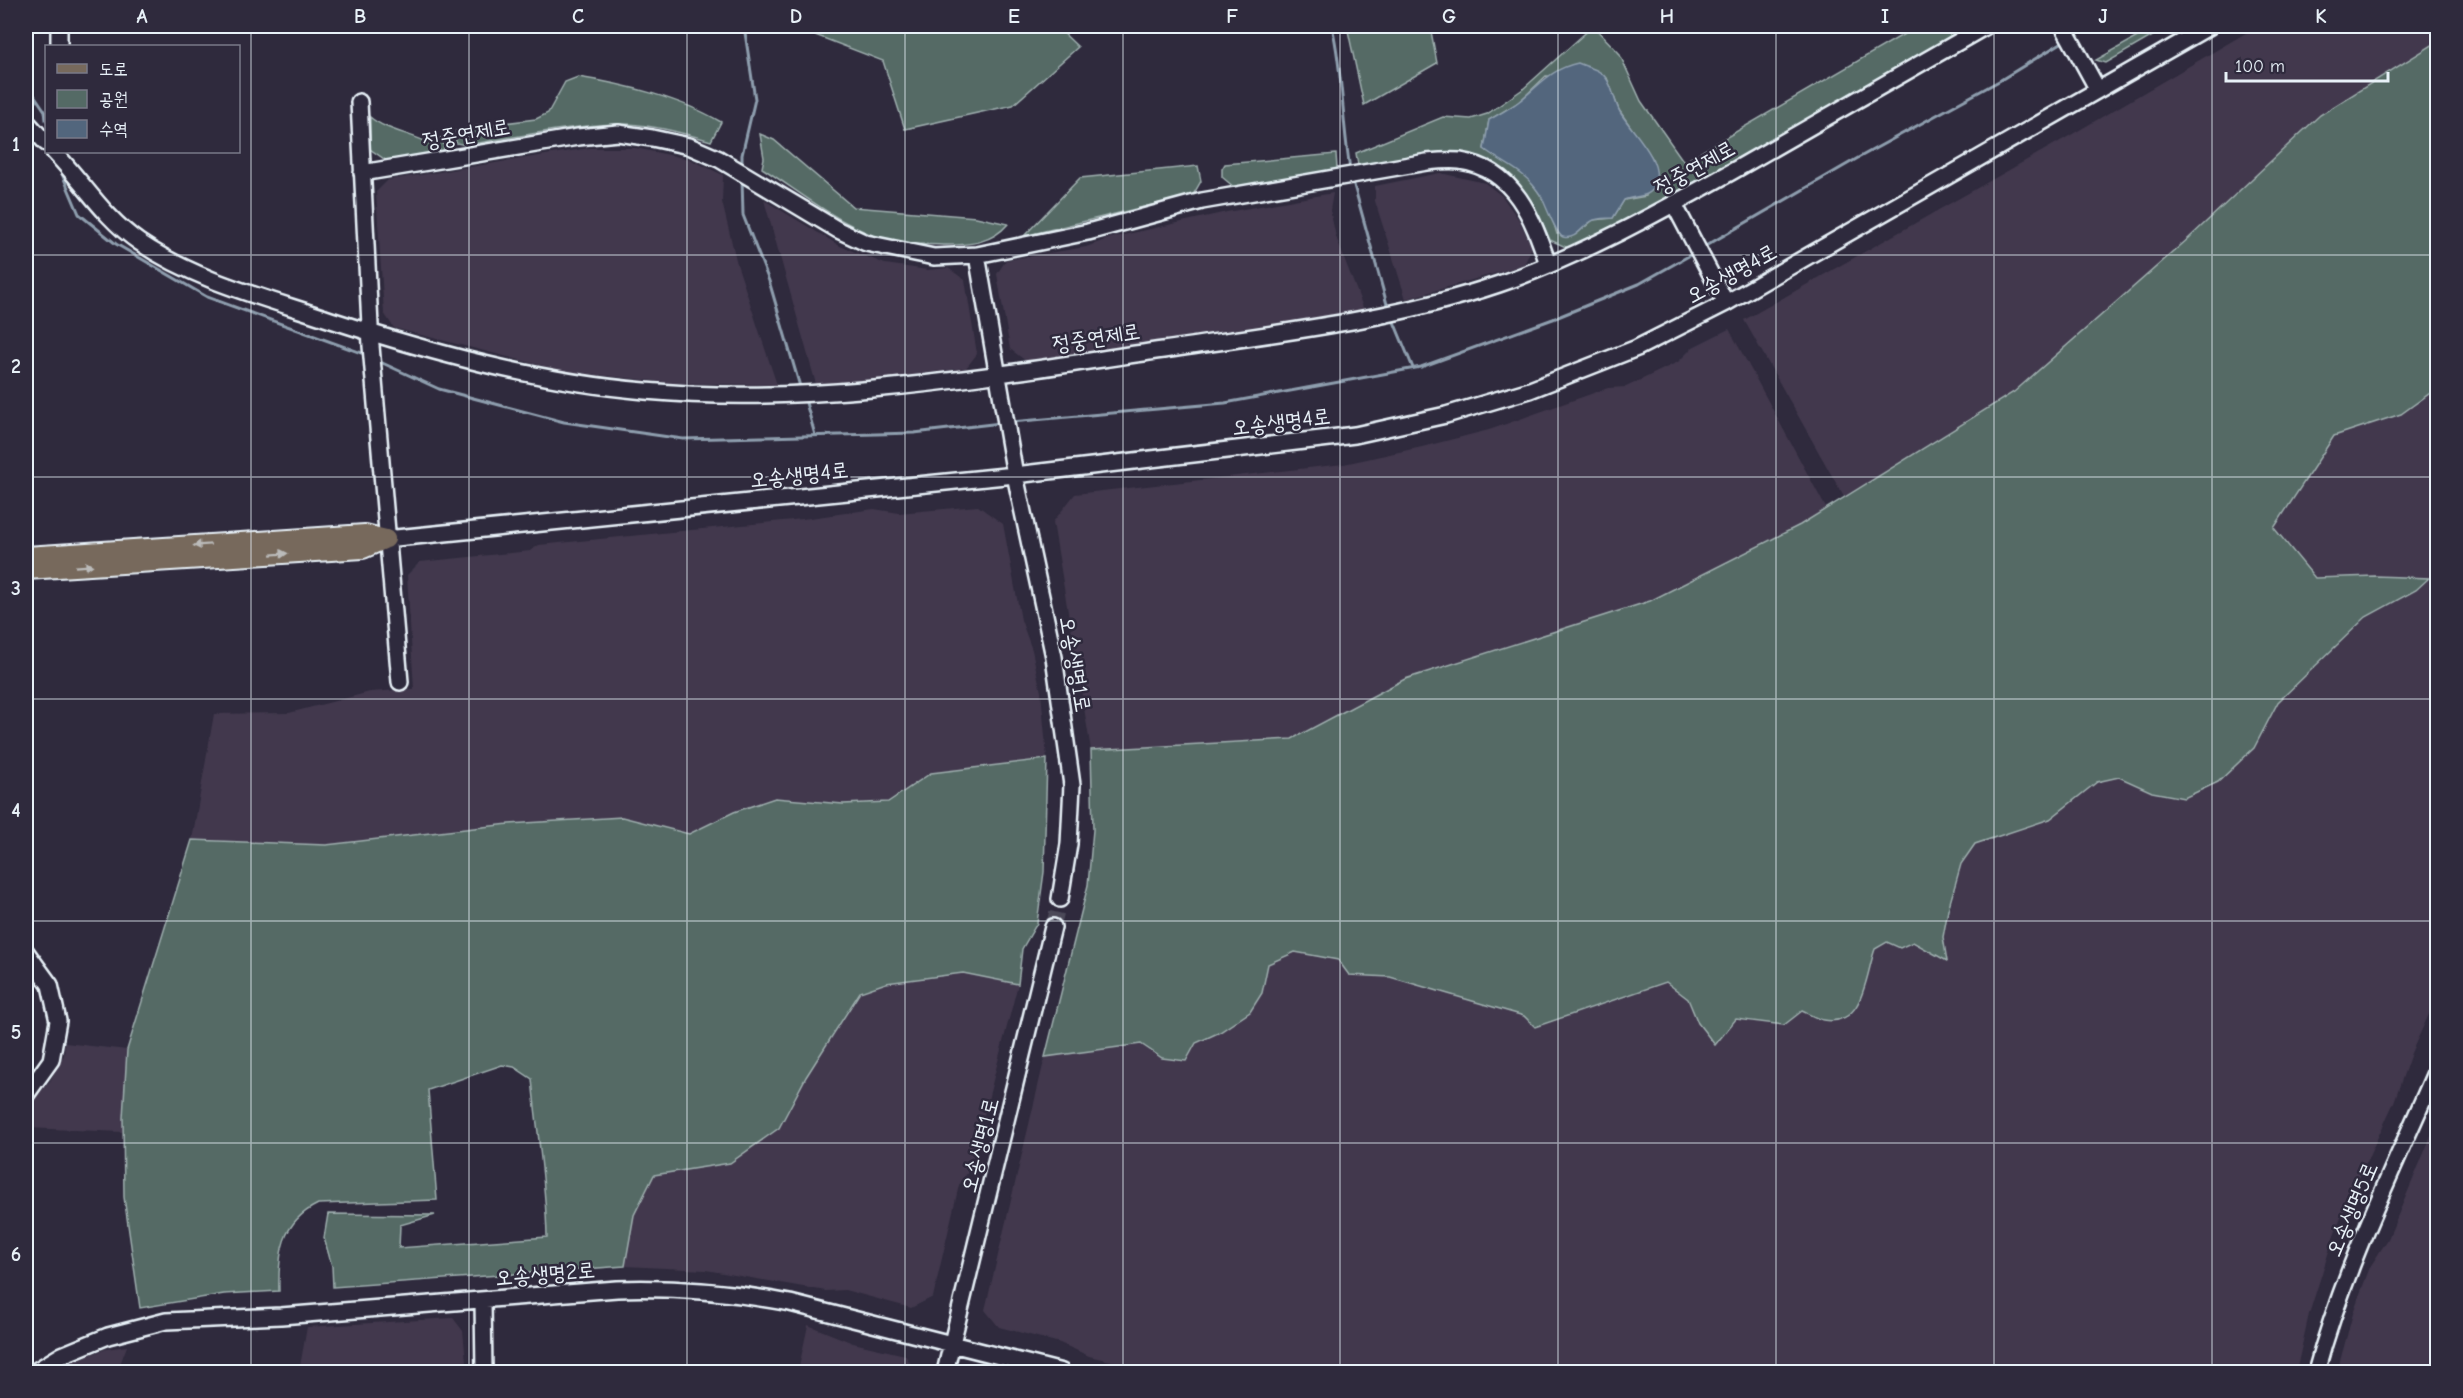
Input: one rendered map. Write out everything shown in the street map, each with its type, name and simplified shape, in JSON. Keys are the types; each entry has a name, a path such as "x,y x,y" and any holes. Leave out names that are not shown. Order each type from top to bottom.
{"main road":[{"path":"26,556 365,534 386,539"},
{"path":"26,570 363,549 386,539"}],"street":[{"path":"58,26 59,45"},
{"name":"정중연제로","path":"370,339 566,380 643,391 785,395 869,391 999,380 1380,317 1408,311 1504,282 1676,208 1986,26"},
{"path":"2062,26 2098,90"},
{"name":"오송생명4로","path":"386,539 1015,475 1355,435 1446,415 1530,390 1637,348 2210,26"},
{"path":"359,102 370,339 400,682"},
{"path":"26,121 45,142"},
{"name":"정중연제로","path":"362,173 578,137 618,134 689,146 730,166 838,230 866,243 934,257 977,255"},
{"path":"55,153 82,182 104,213 157,254 188,270 370,339"},
{"path":"70,153 82,182"},
{"path":"977,255 1088,232 1202,201 1373,171 1438,161 1460,161 1483,169 1503,180 1520,198 1533,219 1548,264"},
{"path":"1676,208 1723,298"},
{"name":"오송생명1로","path":"977,255 1015,475 1054,657 1072,785 1069,844 1060,899"},
{"name":"오송생명1로","path":"945,1372 1053,927"},
{"path":"26,952 50,985 58,1021 51,1060 26,1095"},
{"name":"오송생명5로","path":"2316,1372 2332,1317 2366,1226 2434,1085 2438,1066"},
{"name":"오송생명2로","path":"34,1372 62,1355 108,1336 166,1321 280,1316 617,1289 671,1287 708,1290 790,1303 1062,1372"},
{"path":"483,1301 484,1372"}],"shaded area":[{"path":"2258,26 2437,26 2437,42 2320,115 2189,238 2014,392 1844,497 1744,320"},
{"path":"590,148 635,148 689,159 723,175 722,202 737,264 777,385 672,383 563,371 394,328 384,313 376,192 388,180"},
{"path":"1440,173 1485,183 1502,196 1519,220 1532,247 1524,265 1406,299 1375,201 1375,186"},
{"path":"1333,193 1330,210 1336,237 1364,310 1026,361 1010,349 997,274 1006,260 1086,247 1110,238 1227,212"},
{"path":"764,200 840,246 885,264 928,270 948,268 965,280 977,354 966,368 874,380 816,384"},
{"path":"1729,329 1826,508 1800,525 1650,601 1405,679 1292,739 1091,750 1053,522 1075,494 1344,464 1422,447 1489,430 1608,388 1626,387 1678,362 1693,347"},
{"path":"2437,388 2437,997 2411,1053 2394,1102 2337,1226 2309,1314 2296,1372 1157,1372 1089,1356 1060,1343 999,1327 985,1310 1045,1057 1141,1044 1162,1058 1220,1032 1250,1012 1262,993 1268,964 1295,952 1338,960 1349,975 1390,977 1524,1016 1535,1027 1666,982 1688,999 1698,1023 1735,1019 1784,1025 1802,1011 1823,1020 1869,966 1875,949 1887,942 1913,942 1943,937 1961,864 1975,844 2050,819 2097,782 2119,777 2152,792 2254,748 2278,702 2367,617 2416,590 2429,579 2375,576 2315,578 2274,529 2334,436 2401,414"},
{"path":"978,506 1003,524 1021,620 1032,650 1041,692 1047,759 936,773 888,802 843,804 775,798 734,812 690,834 622,817 509,824 326,845 192,840 214,714 289,713 370,692 414,689 407,575 420,562 530,551 539,545 803,519 874,509 899,513"},
{"path":"963,973 1018,984 970,1169 959,1185 933,1297 911,1308 845,1290 826,1291 706,1270 625,1266 634,1215 654,1175 674,1171 779,1128 806,1077 860,992 886,983"},
{"path":"65,1043 127,1050 124,1132 26,1128 26,1106 50,1081 64,1055"},
{"path":"2437,1122 2437,1372 2337,1372 2354,1310 2370,1267 2388,1239"},
{"path":"453,1318 463,1331 467,1372 299,1372 307,1327"},
{"path":"808,1325 853,1343 905,1355 916,1372 798,1372"},
{"path":"127,1346 117,1372 52,1372 63,1365 106,1349"}],"green space":[{"path":"792,26 1056,26 1078,47 1013,105 905,129 883,61"},
{"path":"1347,26 1430,26 1437,63 1364,105"},
{"path":"1593,26 1619,53 1641,101 1684,162 1918,26 1972,26 1696,185 1568,248 1550,240 1533,207 1515,183 1495,167 1473,158 1449,155 1422,156 1358,165 1356,153 1443,117 1471,119 1487,114 1523,89","holes":["1546,76 1607,78 1619,110 1652,158 1646,196 1624,200 1613,218 1593,220 1586,226 1557,234 1550,213 1533,185 1518,169 1484,149 1489,120 1519,102"]},
{"path":"2157,26 2170,26 2106,63 2096,60"},
{"path":"2437,42 2437,388 2401,414 2334,436 2274,528 2315,578 2375,576 2429,578 2416,590 2366,617 2278,702 2254,748 2218,782 2184,798 2152,792 2119,777 2097,782 2050,819 1975,844 1961,864 1948,910 1943,937 1947,961 1913,942 1900,948 1887,942 1875,949 1861,998 1855,1008 1847,1016 1837,1020 1821,1019 1802,1011 1784,1025 1736,1019 1715,1045 1698,1023 1688,999 1666,982 1535,1027 1524,1016 1390,977 1349,975 1338,960 1295,952 1268,964 1262,993 1250,1012 1220,1032 1196,1043 1186,1061 1162,1058 1141,1044 1045,1057 1088,885 1093,830 1091,750 1292,739 1405,679 1650,601 1800,525 2014,392 2189,238 2320,115"},
{"path":"578,77 651,93 705,113 721,122 711,141 680,132 626,124 566,129 466,145 456,143 456,131 536,119 548,113 565,82"},
{"path":"370,117 382,125 429,143 443,137 444,151 387,161 370,149"},
{"path":"760,134 774,140 853,207 976,217 1008,224 988,239 964,244 907,244 877,237 826,211 762,168 764,158"},
{"path":"1336,154 1337,169 1234,187 1222,177 1225,164"},
{"path":"1198,166 1201,181 1193,195 1024,236 1080,178"},
{"path":"1047,759 1044,872 1037,923 1022,949 1018,984 963,973 886,983 860,992 806,1077 779,1128 730,1163 654,1175 634,1215 625,1266 333,1287 332,1266 324,1238 328,1214 435,1215 400,1225 399,1248 547,1237 532,1079 514,1067 502,1065 428,1090 437,1200 318,1204 296,1220 284,1240 279,1264 279,1291 224,1294 140,1308 124,1197 123,1118 127,1050 192,840 326,845 509,824 622,817 689,834 734,812 775,798 843,804 888,802 931,773"}],"water":[{"path":"1578,63 1597,70 1606,78 1620,112 1651,156 1657,176 1650,193 1624,200 1613,218 1594,220 1568,238 1563,237 1557,231 1535,187 1515,169 1484,149 1489,120 1515,105 1552,74"}],"waterway":[{"path":"742,165 742,155 755,99 744,26"},
{"path":"1332,26 1350,169"},
{"path":"2074,35 2089,26"},
{"path":"1702,248 1858,158 1999,81 2066,40"},
{"path":"26,83 45,111"},
{"path":"59,167 79,214 116,244 207,297 367,355"},
{"path":"742,178 743,215 769,281 801,390"},
{"path":"1352,178 1388,308"},
{"path":"1011,422 1225,403 1421,367 1553,319 1639,284 1694,253"},
{"path":"1392,317 1413,368"},
{"path":"378,361 439,389 564,422 683,439 914,433 1001,423"},
{"path":"805,399 815,435"}],"tunnel":[{"path":"1053,927 1060,899"}]}
